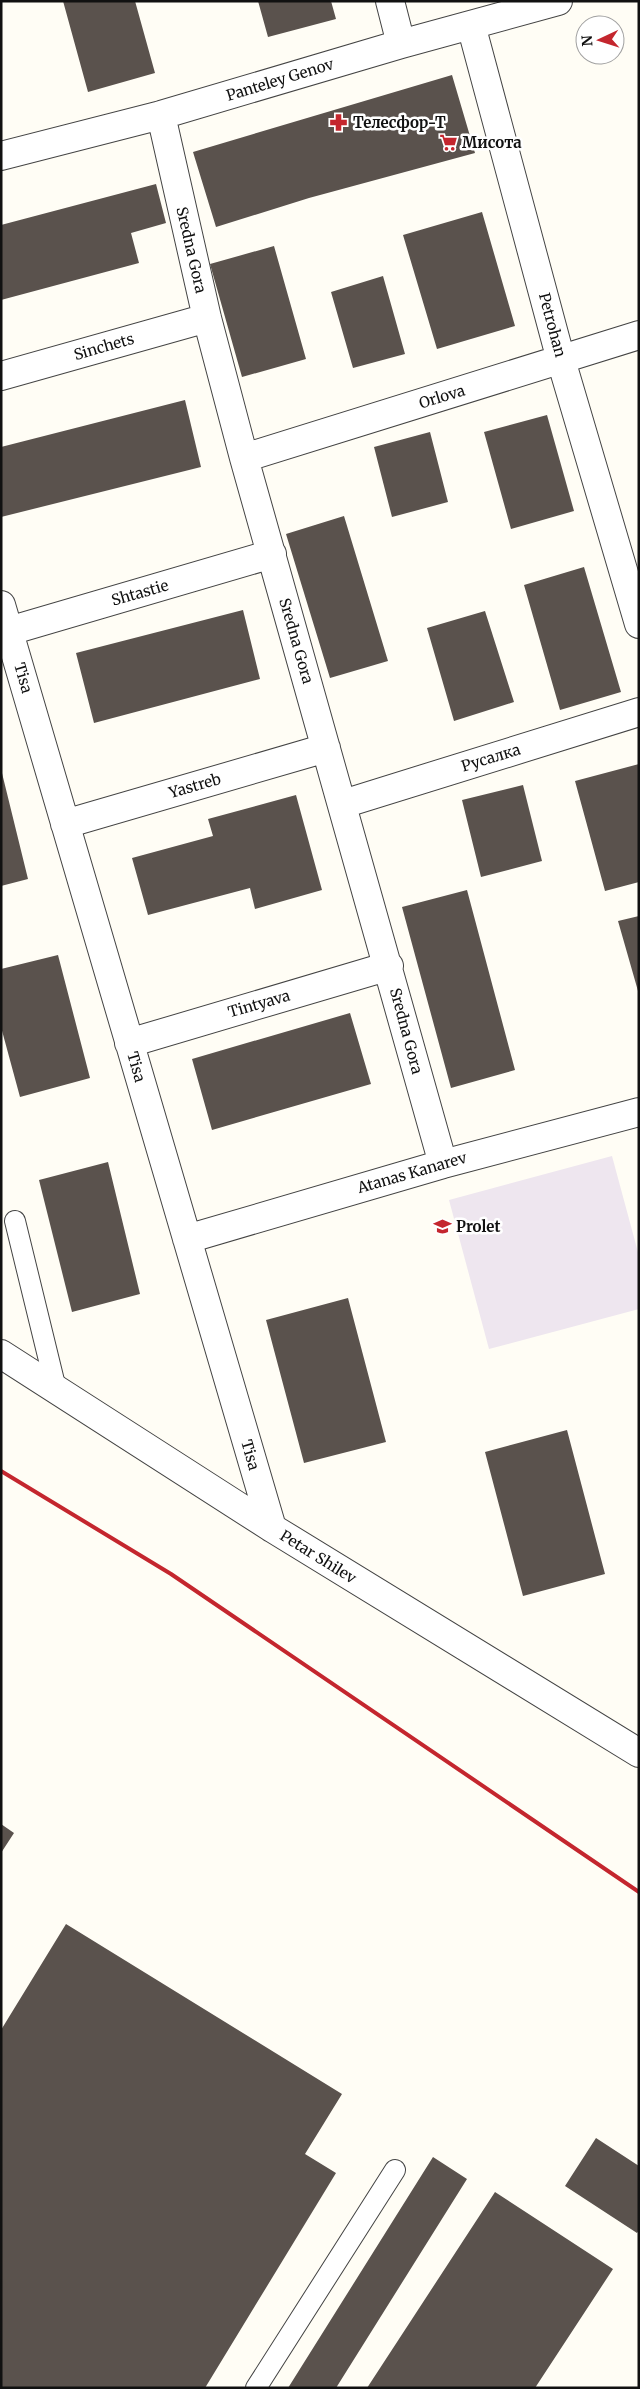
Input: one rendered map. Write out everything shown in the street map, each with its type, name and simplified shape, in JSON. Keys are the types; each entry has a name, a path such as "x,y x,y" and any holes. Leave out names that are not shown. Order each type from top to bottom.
{"street":[{"path":"390,1 401,44"},
{"name":"Panteley Genov","path":"1,156 161,115 401,44 558,1"},
{"name":"Petrohan","path":"471,25 561,360 639,624"},
{"name":"Sredna Gora","path":"161,115 207,318 244,458 389,966 443,1164"},
{"name":"Sinchets","path":"1,376 207,318"},
{"name":"Orlova","path":"244,458 639,335"},
{"name":"Shtastie","path":"9,631 272,554"},
{"name":"Tisa","path":"1,605 272,1528"},
{"name":"Русалка","path":"343,804 639,712"},
{"name":"Yastreb","path":"65,824 326,748"},
{"name":"Tintyava","path":"130,1043 389,966"},
{"name":"Atanas Kanarev","path":"187,1239 443,1164 639,1112"},
{"name":"Petar Shilev","path":"1,1354 272,1528 639,1753"}],"lane":[{"path":"14,1221 56,1389"},
{"path":"256,2388 396,2170"}],"shaded area":[{"path":"612,1156 639,1256 639,1309 489,1349 449,1200"}],"building":[{"path":"63,1 135,1 155,73 88,92"},
{"path":"258,1 331,1 336,19 268,37"},
{"path":"452,75 475,153 309,198 216,227 193,152"},
{"path":"156,184 166,223 131,233 139,263 1,300 1,225"},
{"path":"482,212 515,326 437,349 403,235"},
{"path":"274,246 306,359 242,377 210,264"},
{"path":"383,276 405,354 353,368 331,292"},
{"path":"185,400 201,467 1,517 1,447"},
{"path":"547,415 574,511 511,529 484,432"},
{"path":"430,432 448,502 392,517 374,447"},
{"path":"344,516 388,661 330,678 286,534"},
{"path":"584,567 621,692 560,710 524,585"},
{"path":"243,610 260,679 94,723 76,653"},
{"path":"485,611 514,702 454,721 427,628"},
{"path":"639,764 639,882 605,891 575,781"},
{"path":"1,769 28,879 1,886"},
{"path":"523,785 542,861 481,877 462,800"},
{"path":"296,795 322,890 255,909 250,888 148,915 132,858 213,836 208,819"},
{"path":"467,890 515,1070 451,1088 402,907"},
{"path":"639,916 639,991 638,991 618,921"},
{"path":"58,955 90,1078 20,1097 1,1027 1,969"},
{"path":"350,1013 371,1084 212,1130 192,1059"},
{"path":"108,1162 140,1294 72,1312 39,1180"},
{"path":"348,1298 386,1442 304,1463 266,1320"},
{"path":"567,1430 605,1574 523,1596 485,1452"},
{"path":"1,1824 14,1833 1,1853"},
{"path":"66,1924 342,2094 305,2154 336,2173 205,2388 1,2388 1,2030"},
{"path":"596,2138 639,2166 639,2230 637,2233 565,2186"},
{"path":"433,2157 467,2179 336,2388 288,2388"},
{"path":"495,2192 613,2269 535,2388 367,2388"}],"railway":[{"path":"1,1471 171,1574 639,1892"}],"place":[{"name":"Телесфор-Т","path":"339,123"},
{"name":"Мисота","path":"448,143"},
{"name":"Prolet","path":"442,1227"}]}
